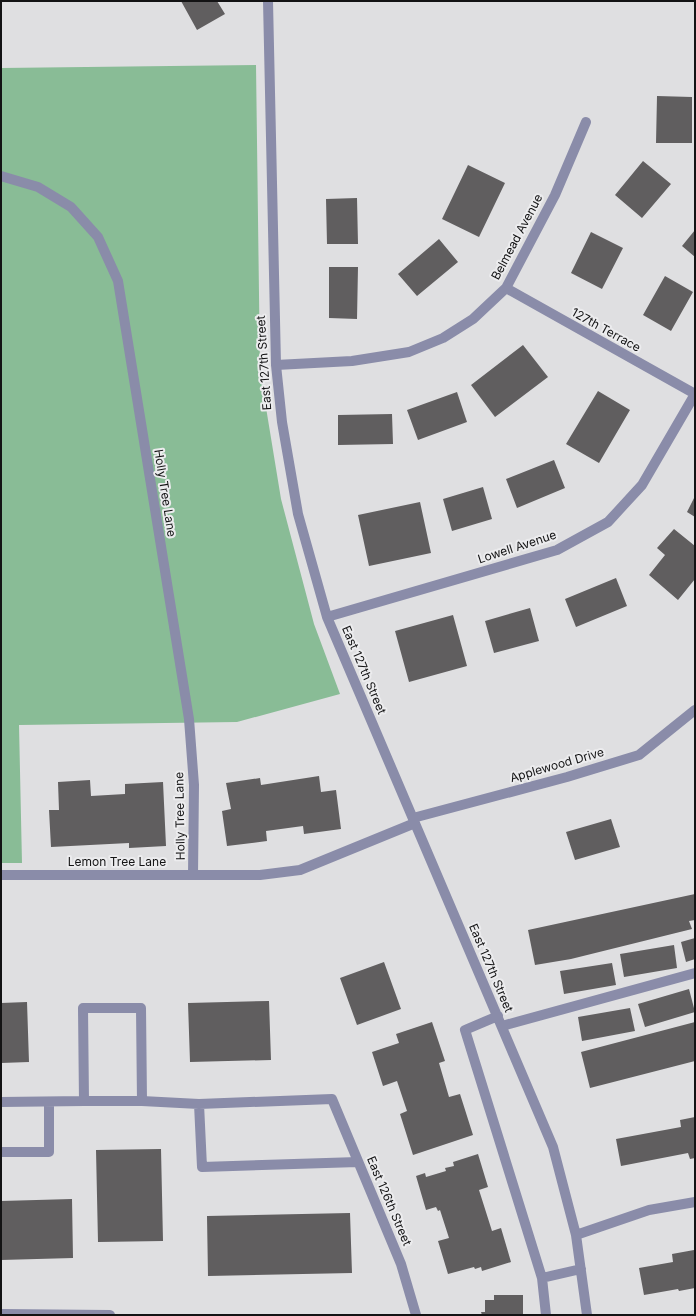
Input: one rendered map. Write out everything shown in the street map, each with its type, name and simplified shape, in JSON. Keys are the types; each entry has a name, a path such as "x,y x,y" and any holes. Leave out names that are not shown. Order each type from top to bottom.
{"street":[{"name":"East 127th Street","path":"268,1 276,365 282,422 298,514 327,617 553,1147 576,1235 587,1315"},
{"name":"Belmead Avenue","path":"276,365 352,361 409,352 443,338 473,319 506,288 555,195 586,122"},
{"name":"Holly Tree Lane","path":"1,176 38,187 72,207 98,237 118,280 189,719 194,785 194,875"},
{"name":"127th Terrace","path":"506,288 695,394"},
{"name":"Lowell Avenue","path":"327,617 557,550 608,522 642,485 695,394"},
{"name":"Applewood Drive","path":"414,820 566,778 639,755 695,710"},
{"name":"Lemon Tree Lane","path":"1,875 260,875 300,870 414,820"},
{"path":"546,1315 542,1278 465,1030 695,973"},
{"path":"84,1101 83,1008 141,1008 142,1101"},
{"name":"East 126th Street","path":"199,1104 332,1099 401,1264 416,1315"},
{"path":"1,1102 142,1101 199,1104 202,1167 358,1162"},
{"path":"1,1152 49,1152 49,1102"},
{"path":"576,1235 649,1210 695,1202"},
{"path":"542,1278 581,1269"},
{"path":"1,1314 109,1315"}],"green space":[{"path":"256,65 260,371 281,499 314,624 340,694 237,722 19,725 22,863 1,863 1,68"}],"building":[{"path":"181,1 217,1 225,14 197,30"},
{"path":"657,96 692,97 692,143 656,143"},
{"path":"643,161 671,184 642,218 615,195"},
{"path":"468,165 505,183 479,237 442,219"},
{"path":"357,198 358,244 327,244 326,199"},
{"path":"695,230 695,257 682,246"},
{"path":"591,232 623,248 602,289 571,273"},
{"path":"439,239 458,262 417,296 398,274"},
{"path":"329,267 358,267 357,319 329,318"},
{"path":"665,276 693,292 671,331 643,315"},
{"path":"523,345 548,377 495,417 471,385"},
{"path":"598,391 630,410 599,463 566,444"},
{"path":"457,392 467,422 418,440 407,410"},
{"path":"392,414 393,444 338,445 338,415"},
{"path":"554,460 565,488 517,508 506,479"},
{"path":"483,487 492,519 452,531 443,499"},
{"path":"695,496 695,517 687,512"},
{"path":"420,502 431,553 369,566 358,515"},
{"path":"674,529 695,546 695,579 678,600 649,575 665,555 657,548"},
{"path":"616,578 627,606 576,627 565,599"},
{"path":"530,608 539,641 494,653 485,621"},
{"path":"453,615 467,666 409,682 395,631"},
{"path":"319,776 321,792 336,790 341,829 304,834 303,826 266,831 267,841 227,846 222,811 231,809 226,783 260,778 261,785"},
{"path":"90,780 91,796 125,794 125,784 163,782 166,846 129,848 129,843 51,847 49,810 59,810 58,782"},
{"path":"611,819 620,847 575,860 566,832"},
{"path":"695,894 695,920 689,921 692,929 571,959 535,965 528,930"},
{"path":"695,938 695,959 686,962 681,942"},
{"path":"674,945 677,968 624,977 620,954"},
{"path":"384,962 401,1009 357,1025 340,978"},
{"path":"612,963 616,985 564,994 560,971"},
{"path":"689,989 695,1012 645,1027 638,1004"},
{"path":"269,1001 271,1060 190,1062 188,1003"},
{"path":"27,1002 29,1062 1,1063 1,1003"},
{"path":"630,1008 635,1031 582,1041 578,1017"},
{"path":"432,1022 445,1061 439,1063 449,1097 460,1094 473,1135 413,1155 400,1114 407,1111 397,1081 383,1086 372,1052 399,1043 396,1034"},
{"path":"695,1022 695,1061 590,1088 581,1052"},
{"path":"695,1117 695,1158 690,1159 688,1153 621,1166 616,1139 681,1127 680,1120"},
{"path":"161,1149 163,1241 98,1242 96,1150"},
{"path":"478,1154 488,1187 479,1190 492,1231 501,1228 511,1262 482,1271 481,1267 475,1269 474,1267 448,1274 438,1241 449,1238 440,1210 438,1211 436,1207 426,1210 416,1176 425,1173 426,1177 446,1171 445,1168 454,1166 453,1162"},
{"path":"72,1199 73,1258 1,1260 1,1201"},
{"path":"350,1213 352,1273 208,1276 207,1216"},
{"path":"694,1250 695,1288 679,1291 678,1289 644,1295 639,1268 673,1262 672,1254"},
{"path":"494,1295 523,1295 523,1315 482,1315 481,1312 485,1312 485,1300 494,1300"}]}
